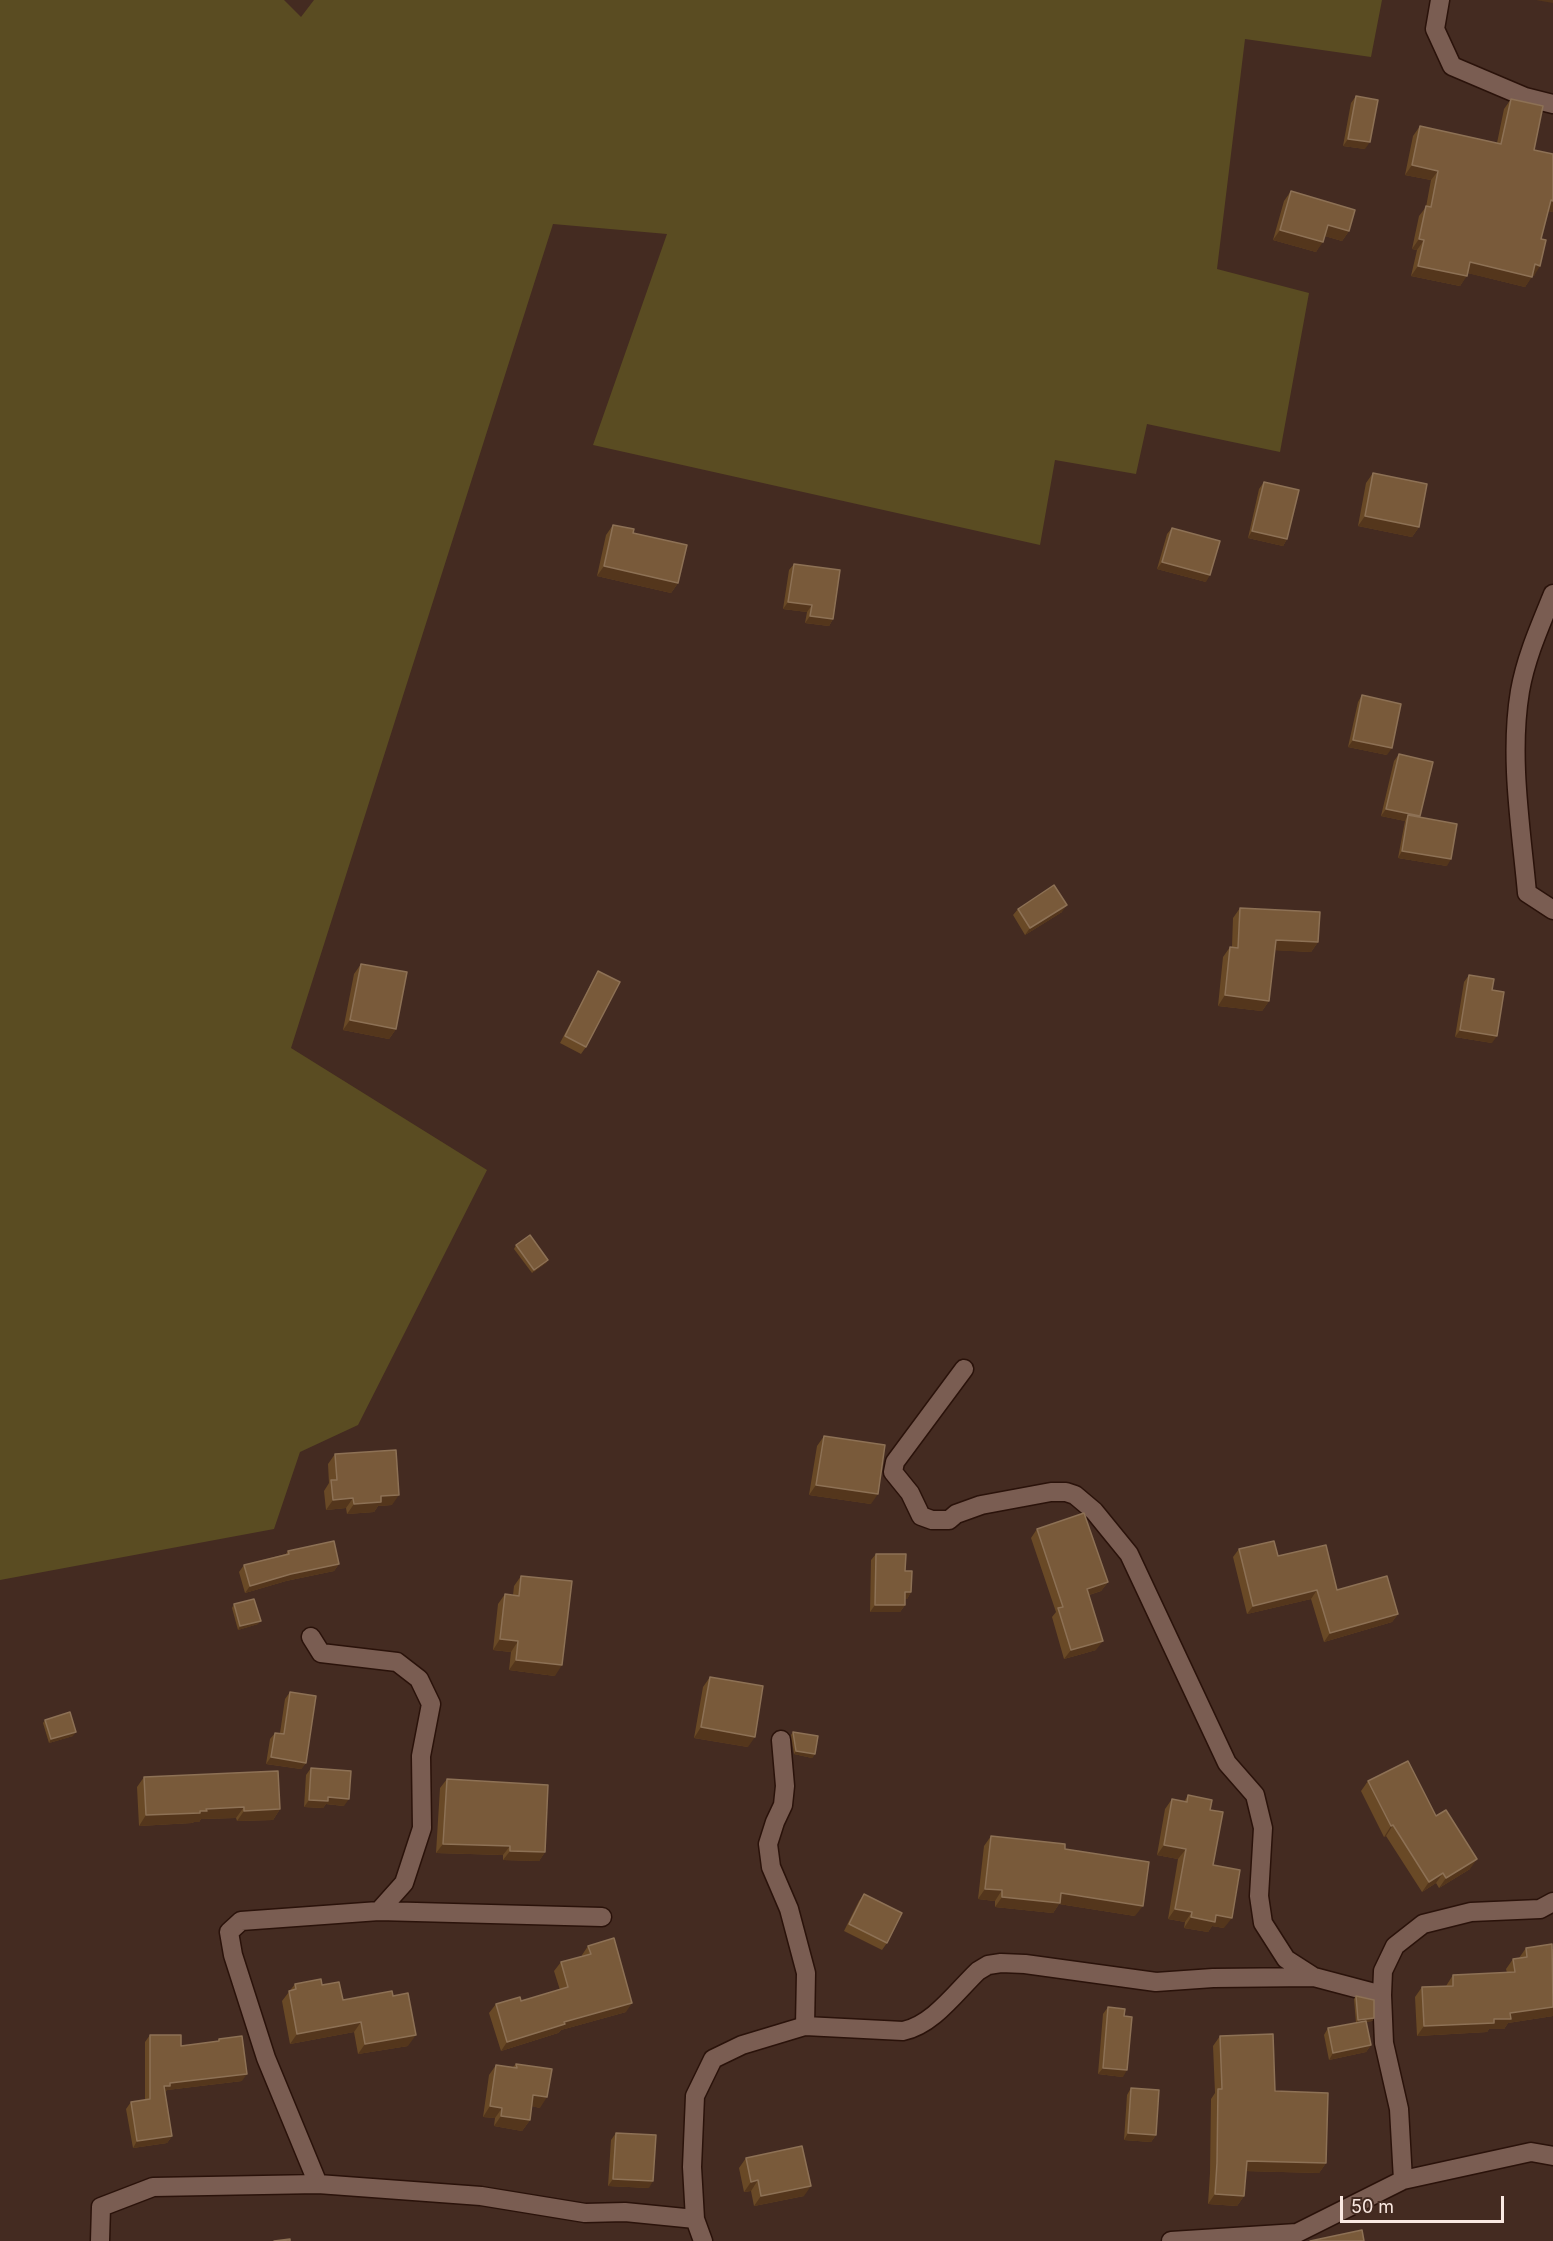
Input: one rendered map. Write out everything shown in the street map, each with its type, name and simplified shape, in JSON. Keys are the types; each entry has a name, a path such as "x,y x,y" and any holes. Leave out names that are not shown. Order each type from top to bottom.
{"street":[{"path":"1440,0 1435,29 1452,66 1525,97 1553,104"},
{"path":"1553,594 1533,643 1521,690 1515,734 1518,802 1527,893 1553,910"},
{"path":"964,1369 894,1462 893,1472 910,1493 921,1516 932,1520 949,1520 957,1514 981,1505 1051,1491 1075,1495 1094,1511 1129,1554 1227,1763 1255,1795 1263,1828 1259,1896 1263,1923 1286,1959 1314,1977"},
{"path":"311,1637 321,1653 397,1662 419,1679 431,1704 421,1756 422,1828 404,1883 379,1911"},
{"path":"781,1740 785,1786 783,1805 768,1844 771,1867 789,1909 806,1973 805,2026"},
{"path":"1403,2180 1399,2109 1384,2043 1382,1995 1383,1971 1395,1946 1423,1924 1471,1912 1540,1909 1553,1902"},
{"path":"318,2184 266,2058 233,1955 229,1932 241,1922 379,1911 602,1917"},
{"path":"703,2241 695,2218 692,2167 695,2096 713,2059 742,2045 805,2026 903,2031 914,2029 926,2023 978,1971 988,1965 1001,1963 1025,1964 1156,1982 1213,1978 1314,1977 1382,1995"},
{"path":"1171,2241 1297,2233 1403,2180 1553,2147"},
{"path":"1531,2152 1553,2156"},
{"path":"100,2241 101,2207 153,2187 318,2184 481,2196 585,2213 625,2212 695,2218"}],"shaded area":[{"path":"0,0 284,0 301,17 314,0 1382,0 1371,57 1245,39 1217,269 1309,293 1280,452 1147,424 1136,474 1055,460 1040,545 593,445 667,234 553,224 291,1048 487,1170 358,1425 300,1452 274,1529 0,1580"}],"building":[{"path":"1356,96 1378,100 1370,142 1348,139"},
{"path":"1511,99 1543,106 1534,150 1553,154 1553,201 1551,200 1541,239 1546,240 1540,266 1535,264 1532,277 1470,262 1467,276 1418,266 1424,240 1419,239 1426,206 1431,207 1438,171 1412,165 1420,126 1501,144"},
{"path":"1291,191 1355,210 1349,231 1328,225 1323,242 1280,230"},
{"path":"1373,473 1427,484 1419,527 1365,516"},
{"path":"1264,482 1299,490 1287,539 1252,531"},
{"path":"613,525 634,529 633,533 687,545 678,583 604,566"},
{"path":"1172,528 1220,541 1210,575 1162,562"},
{"path":"794,564 840,570 833,619 810,616 812,605 788,602"},
{"path":"1362,695 1401,704 1392,748 1353,740"},
{"path":"1399,754 1433,762 1420,816 1386,809"},
{"path":"1408,815 1457,824 1451,859 1402,851"},
{"path":"1054,885 1067,905 1030,928 1018,909"},
{"path":"1240,908 1320,912 1318,942 1276,940 1269,1001 1225,995 1230,947 1238,948"},
{"path":"361,964 407,972 396,1029 350,1020"},
{"path":"598,971 620,982 586,1047 565,1036"},
{"path":"1469,975 1494,979 1492,990 1504,992 1497,1036 1460,1030"},
{"path":"530,1235 548,1260 534,1270 516,1245"},
{"path":"824,1436 885,1445 878,1494 816,1485"},
{"path":"396,1450 399,1495 381,1496 381,1502 354,1504 353,1498 333,1500 331,1480 337,1480 335,1454"},
{"path":"1084,1513 1108,1582 1087,1589 1103,1641 1071,1650 1058,1608 1063,1607 1037,1529"},
{"path":"334,1541 339,1564 291,1574 250,1586 244,1565 289,1554 288,1551"},
{"path":"1274,1541 1278,1556 1326,1545 1337,1590 1387,1576 1398,1614 1330,1633 1317,1590 1253,1606 1239,1549"},
{"path":"876,1554 906,1554 905,1571 912,1571 911,1592 905,1592 905,1605 875,1605"},
{"path":"521,1576 572,1581 562,1665 516,1660 518,1641 500,1639 505,1594 519,1596"},
{"path":"254,1599 261,1621 240,1626 234,1604"},
{"path":"710,1677 763,1686 755,1737 701,1727"},
{"path":"290,1692 316,1696 306,1763 271,1757 275,1733 284,1734"},
{"path":"70,1712 76,1732 51,1739 45,1720"},
{"path":"793,1732 818,1736 815,1754 796,1751"},
{"path":"1408,1761 1436,1816 1446,1810 1477,1859 1446,1878 1443,1873 1429,1882 1393,1825 1391,1826 1368,1781"},
{"path":"311,1768 351,1771 349,1799 328,1797 328,1801 309,1800"},
{"path":"278,1771 280,1809 244,1811 244,1807 206,1809 207,1811 200,1811 200,1813 146,1815 144,1777"},
{"path":"447,1779 548,1785 545,1852 510,1851 510,1846 443,1844"},
{"path":"1188,1795 1212,1800 1210,1810 1223,1812 1213,1865 1240,1870 1232,1918 1216,1915 1215,1922 1191,1917 1192,1912 1175,1909 1186,1849 1164,1845 1172,1799 1187,1802"},
{"path":"991,1836 1065,1844 1065,1849 1149,1862 1143,1906 1061,1893 1060,1903 1002,1897 1002,1890 985,1889"},
{"path":"864,1894 902,1913 887,1943 849,1924"},
{"path":"614,1938 632,2003 564,2022 565,2024 507,2042 496,2004 520,1997 521,2001 568,1987 561,1962 591,1954 588,1946"},
{"path":"1552,1944 1553,2007 1510,2013 1511,2019 1494,2019 1494,2023 1424,2026 1422,1987 1453,1986 1453,1975 1515,1972 1513,1959 1527,1957 1526,1948"},
{"path":"321,1979 322,1985 339,1982 343,2000 392,1991 393,1996 408,1993 416,2035 365,2044 361,2022 297,2034 289,1991 296,1989 295,1984"},
{"path":"1356,1996 1374,2000 1374,2018 1358,2020"},
{"path":"1108,2007 1125,2009 1124,2016 1132,2017 1127,2070 1103,2068"},
{"path":"1366,2021 1371,2045 1333,2053 1328,2028"},
{"path":"1273,2034 1275,2091 1328,2093 1326,2163 1247,2161 1244,2196 1215,2194 1218,2089 1222,2089 1220,2036"},
{"path":"150,2035 181,2035 181,2046 242,2036 247,2074 170,2083 170,2086 164,2086 172,2136 137,2141 131,2102 150,2099"},
{"path":"516,2064 552,2069 547,2097 533,2095 530,2120 501,2116 502,2108 490,2106 496,2065 517,2068"},
{"path":"1131,2088 1159,2090 1156,2135 1128,2133"},
{"path":"616,2133 656,2135 653,2181 613,2179"},
{"path":"802,2146 811,2186 761,2196 758,2180 751,2182 746,2158"},
{"path":"1362,2230 1364,2241 1310,2241"}]}
